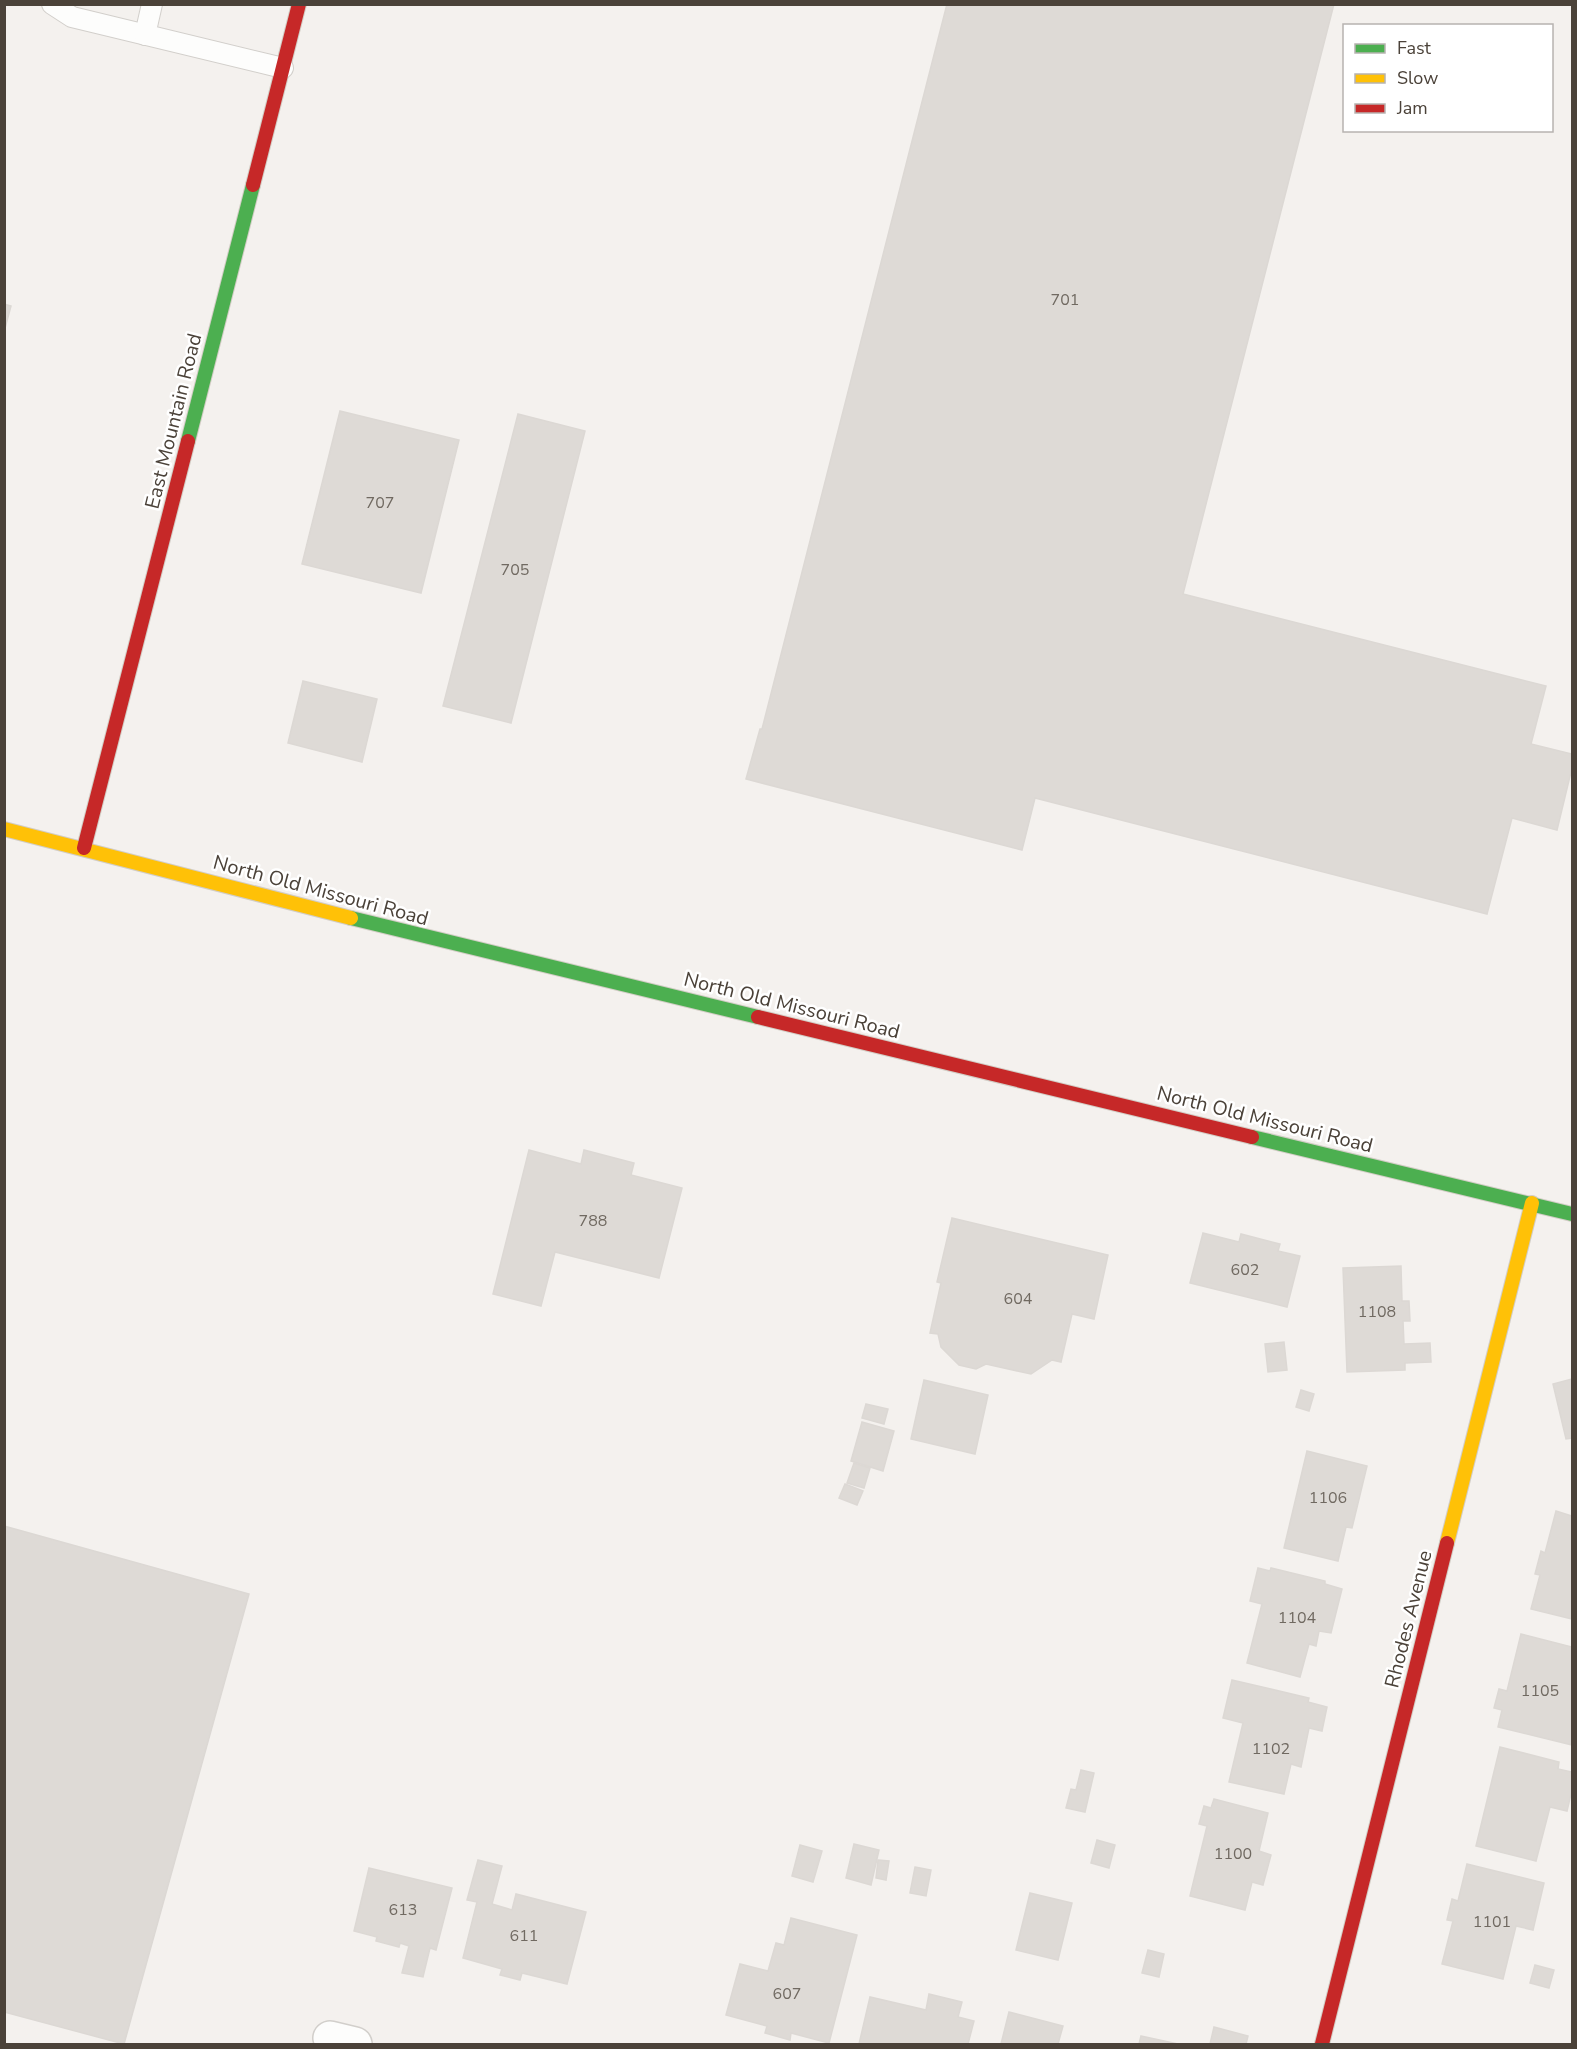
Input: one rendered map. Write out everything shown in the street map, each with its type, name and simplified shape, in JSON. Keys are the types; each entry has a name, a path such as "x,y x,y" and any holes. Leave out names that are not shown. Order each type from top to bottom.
{"street":[{"name":"East Mountain Road","path":"84,848 300,4"},
{"name":"North Old Missouri Road","path":"4,829 404,932 1572,1214"},
{"name":"Rhodes Avenue","path":"1322,2044 1532,1203"}],"lane":[{"path":"52,4 72,17 283,68"},
{"path":"145,34 152,4"}],"building":[{"path":"947,4 1334,4 1183,594 1546,686 1531,744 1572,754 1572,768 1557,830 1512,818 1487,914 1035,798 1022,850 746,779 760,729 762,729"},
{"path":"4,304 11,306 4,332"},
{"path":"340,411 459,440 421,593 302,564"},
{"path":"518,414 585,431 511,723 443,706"},
{"path":"303,681 377,699 362,762 288,743"},
{"path":"529,1150 581,1164 584,1150 634,1163 631,1175 682,1188 659,1278 555,1252 541,1306 493,1294"},
{"path":"952,1218 1108,1255 1094,1319 1072,1314 1061,1362 1052,1360 1031,1374 986,1364 976,1369 959,1365 941,1347 938,1334 930,1333 941,1283 937,1282"},
{"path":"1203,1233 1239,1242 1241,1234 1280,1244 1278,1251 1300,1256 1287,1307 1190,1283"},
{"path":"1401,1266 1402,1301 1409,1301 1410,1321 1403,1321 1404,1344 1430,1343 1431,1362 1405,1363 1405,1370 1347,1372 1343,1268"},
{"path":"1284,1342 1287,1370 1268,1372 1265,1344"},
{"path":"1572,1379 1572,1438 1566,1439 1553,1384"},
{"path":"924,1380 988,1395 975,1454 911,1439"},
{"path":"1301,1390 1314,1394 1309,1411 1296,1407"},
{"path":"866,1404 888,1409 884,1424 862,1418"},
{"path":"862,1422 894,1431 883,1471 851,1461"},
{"path":"1307,1451 1367,1466 1352,1528 1346,1527 1338,1561 1284,1548"},
{"path":"854,1463 870,1468 864,1488 847,1483"},
{"path":"845,1484 863,1491 857,1505 839,1498"},
{"path":"1556,1511 1572,1516 1572,1619 1531,1609 1540,1575 1535,1574 1541,1551 1545,1553"},
{"path":"4,1526 249,1594 124,2044 4,2012"},
{"path":"1258,1568 1270,1571 1271,1568 1325,1581 1325,1584 1342,1589 1331,1633 1319,1631 1316,1646 1309,1644 1300,1677 1247,1663 1262,1604 1250,1601"},
{"path":"1521,1634 1572,1647 1572,1745 1498,1727 1502,1710 1494,1708 1499,1689 1507,1691"},
{"path":"1232,1680 1309,1698 1308,1702 1327,1707 1322,1731 1309,1728 1301,1767 1291,1764 1284,1794 1229,1782 1243,1723 1223,1718"},
{"path":"1500,1747 1559,1762 1558,1769 1572,1772 1572,1790 1567,1811 1550,1807 1536,1861 1476,1846"},
{"path":"1081,1770 1094,1773 1085,1812 1066,1808 1071,1789 1076,1790"},
{"path":"1214,1799 1268,1813 1259,1851 1271,1855 1263,1885 1252,1882 1245,1910 1190,1896 1207,1826 1199,1824 1204,1806 1211,1808"},
{"path":"1097,1840 1115,1845 1109,1868 1091,1863"},
{"path":"854,1844 879,1850 871,1885 846,1878"},
{"path":"800,1845 822,1851 813,1882 792,1876"},
{"path":"478,1860 502,1866 492,1904 512,1910 516,1894 586,1912 567,1984 522,1973 520,1980 500,1975 502,1969 463,1958 477,1902 467,1900"},
{"path":"878,1860 889,1861 886,1880 876,1878"},
{"path":"1467,1864 1544,1883 1533,1930 1516,1926 1503,1979 1442,1964 1453,1921 1447,1920 1452,1899 1458,1901"},
{"path":"915,1867 931,1870 926,1896 910,1893"},
{"path":"369,1868 452,1888 436,1950 430,1948 423,1977 402,1973 409,1946 400,1943 399,1947 376,1941 377,1937 354,1931"},
{"path":"1030,1893 1072,1903 1058,1960 1016,1950"},
{"path":"791,1918 857,1935 829,2043 791,2033 790,2040 765,2033 767,2026 726,2015 740,1964 768,1971 776,1943 784,1945"},
{"path":"1148,1950 1164,1954 1159,1977 1142,1973"},
{"path":"1535,1965 1554,1970 1549,1988 1530,1983"},
{"path":"929,1994 962,2002 958,2017 974,2021 968,2044 859,2044 870,1997 926,2010"},
{"path":"1009,2012 1063,2026 1058,2044 1001,2044"},
{"path":"1214,2027 1248,2036 1246,2044 1210,2044"},
{"path":"1141,2036 1178,2044 1139,2044"}],"traffic: fast":[{"path":"188,441 253,185"},
{"path":"351,918 758,1017"},
{"path":"1252,1137 1572,1214"}],"traffic: slow":[{"path":"4,829 351,918"},
{"path":"1447,1543 1532,1203"}],"traffic: jam":[{"path":"253,185 299,4"},
{"path":"84,848 188,441"},
{"path":"758,1017 1252,1137"},
{"path":"1322,2044 1447,1543"}]}
